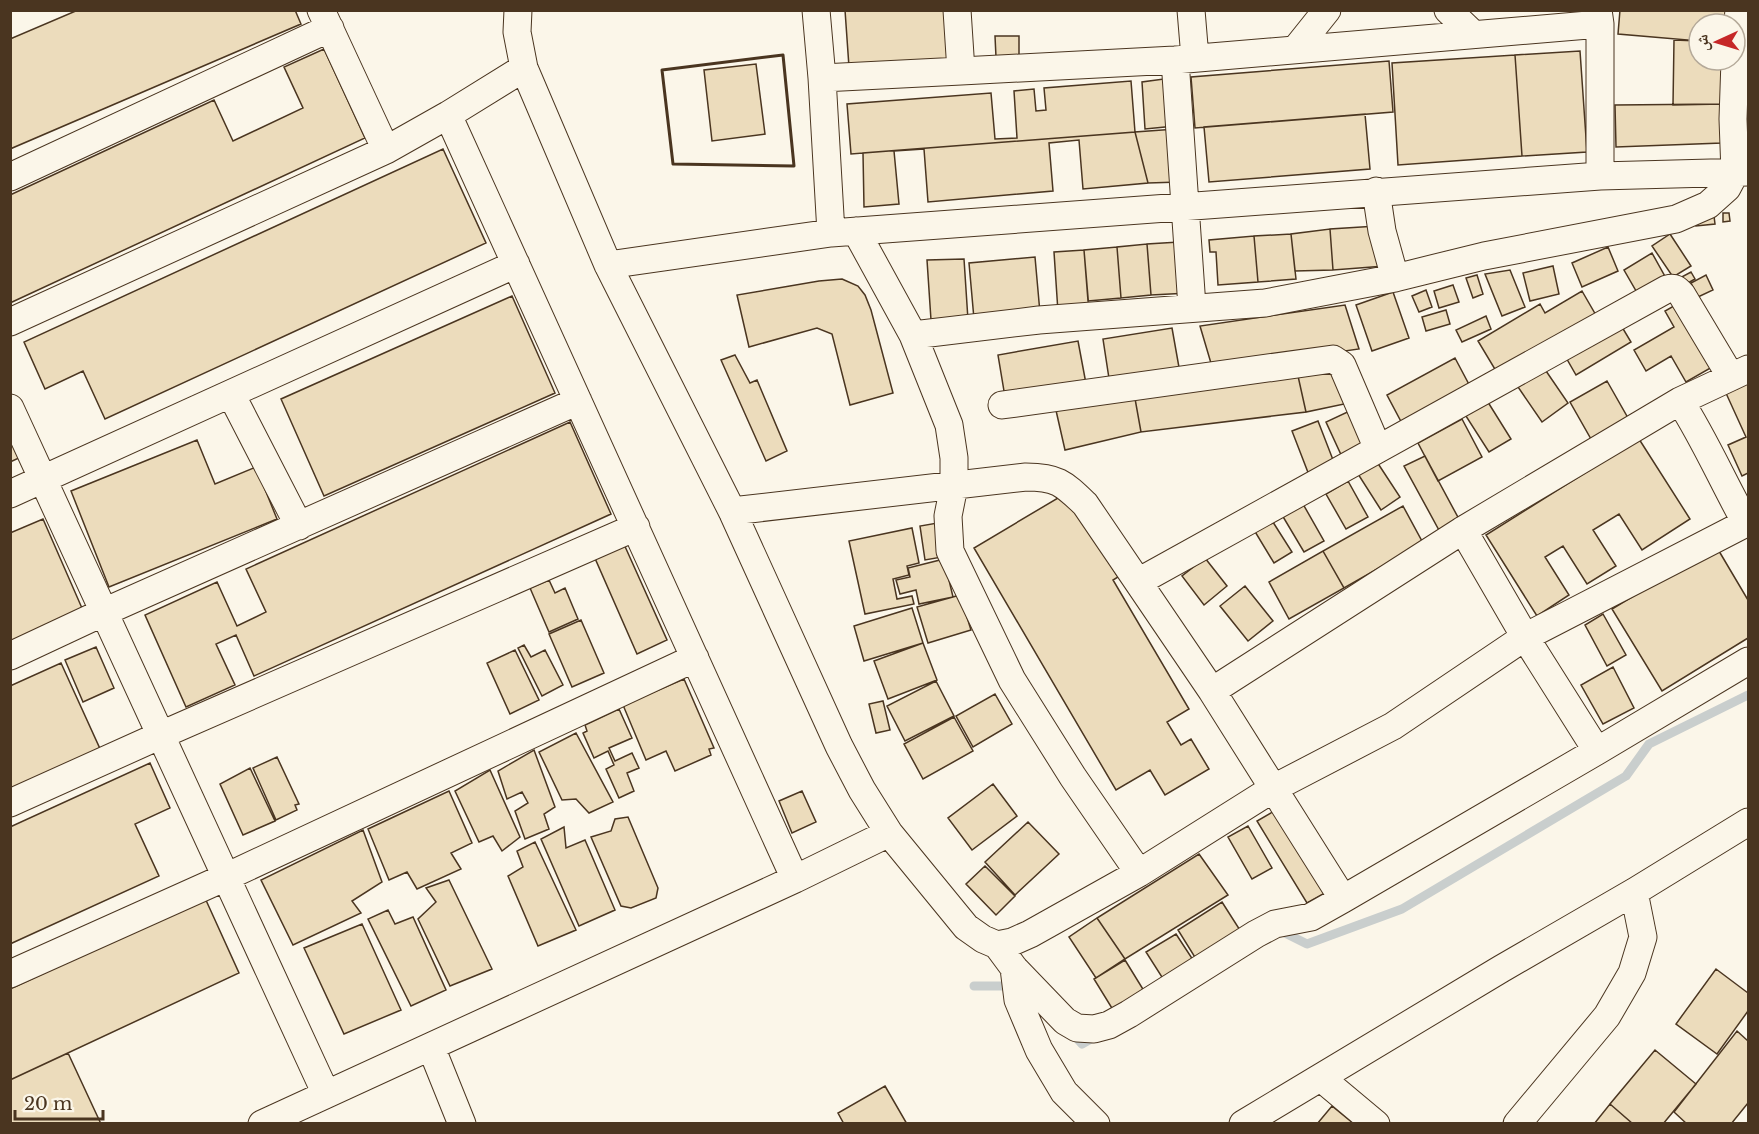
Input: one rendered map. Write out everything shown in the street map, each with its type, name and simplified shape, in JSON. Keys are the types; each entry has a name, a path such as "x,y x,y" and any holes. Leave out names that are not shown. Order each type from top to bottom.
{"street":[{"path":"518,10 517,32 524,68 608,265 732,511 839,746 862,790 889,833 966,927 983,939 998,945 1014,968 1065,1021 1077,1028 1094,1029 1109,1024 1129,1014 1256,934 1275,924 1311,917 1749,661"},
{"path":"816,10 822,78 844,232 913,335 949,425 954,458 954,486 948,516 950,551 1012,680 1073,777 1139,873"},
{"path":"957,10 961,71"},
{"path":"1191,10 1185,59 1185,206 1192,307"},
{"path":"1295,50 1327,10"},
{"path":"1448,10 1473,34"},
{"path":"822,78 1185,59 1473,34 1517,20 1599,17 1600,176"},
{"path":"10,177 326,19 386,150"},
{"path":"10,322 386,150 448,116 524,68"},
{"path":"1735,72 1733,119 1742,173"},
{"path":"448,116 795,879"},
{"path":"608,265 844,232 1600,176 1742,173"},
{"path":"913,335 1039,320 1265,303 1395,278 1484,256 1676,219 1708,205 1742,173"},
{"path":"1376,191 1382,231 1395,278"},
{"path":"10,494 516,264"},
{"path":"1138,582 1672,287 1682,295 1740,373 1680,401 1462,530 1212,691"},
{"path":"1002,405 1333,359 1342,365 1378,449"},
{"path":"231,394 299,526"},
{"path":"10,656 578,401"},
{"path":"998,945 1030,934 1139,873 1274,788 1393,726 1525,637 1747,524 1696,426 1680,401"},
{"path":"10,408 326,1094"},
{"path":"732,511 1026,477 1045,477 1065,484 1085,504 1212,691 1343,899"},
{"path":"10,803 636,527"},
{"path":"1462,530 1525,637 1597,751"},
{"path":"10,974 226,877 695,658"},
{"path":"1243,1124 1749,822"},
{"path":"265,1123 795,879 889,833"},
{"path":"1517,1124 1607,1016 1632,973 1643,937 1634,892"},
{"path":"1014,968 1018,1000 1039,1050 1064,1092 1096,1124"},
{"path":"431,1047 462,1124"},
{"path":"1321,1078 1376,1124"}],"building":[{"path":"78,10 295,10 301,24 10,149 10,39"},
{"path":"845,10 952,10 956,59 849,67"},
{"path":"1620,10 1726,10 1726,12 1687,12 1687,40 1618,34"},
{"path":"995,36 1019,36 1019,57 996,57"},
{"path":"1674,40 1687,41 1687,72 1723,72 1722,104 1673,105"},
{"path":"324,49 365,138 10,303 10,195 214,100 233,141 303,108 284,67"},
{"path":"1580,51 1587,152 1522,156 1515,55"},
{"path":"1515,55 1522,156 1398,165 1392,63"},
{"path":"1389,61 1393,112 1195,128 1191,77"},
{"path":"756,64 765,134 712,141 704,70"},
{"path":"1171,78 1175,126 1145,129 1142,82"},
{"path":"1131,81 1135,132 851,154 847,104 991,93 995,139 1017,138 1014,91 1034,89 1036,111 1046,110 1044,88"},
{"path":"1722,104 1722,143 1616,147 1615,105"},
{"path":"1365,114 1370,169 1209,182 1204,127"},
{"path":"1176,129 1179,182 1148,183 1135,132"},
{"path":"1135,132 1148,183 1083,189 1079,140 1049,143 1053,191 928,202 924,149 894,151 899,204 864,207 863,153"},
{"path":"443,149 486,243 105,419 83,371 45,389 24,342"},
{"path":"1723,213 1729,213 1730,221 1723,222"},
{"path":"1714,216 1715,224 1696,226 1695,218"},
{"path":"1377,226 1385,266 1333,270 1330,229"},
{"path":"1330,229 1333,270 1295,271 1291,234"},
{"path":"1291,234 1296,279 1258,282 1254,236"},
{"path":"1670,234 1691,266 1673,277 1652,246"},
{"path":"1254,236 1258,282 1218,285 1216,252 1210,252 1209,240"},
{"path":"1179,242 1189,293 1151,295 1147,244"},
{"path":"1147,244 1151,295 1121,298 1117,247"},
{"path":"1117,247 1121,298 1088,301 1084,250"},
{"path":"1608,247 1618,271 1582,287 1572,263"},
{"path":"1084,250 1089,309 1058,312 1054,252"},
{"path":"1652,253 1667,280 1639,296 1624,270"},
{"path":"1035,257 1040,313 974,319 969,263"},
{"path":"964,259 968,320 931,320 927,260"},
{"path":"1553,266 1559,294 1530,301 1523,273"},
{"path":"1510,270 1525,307 1502,316 1485,274"},
{"path":"1691,272 1695,279 1681,287 1676,280"},
{"path":"1477,275 1483,294 1473,298 1466,278"},
{"path":"1706,275 1713,290 1698,297 1691,283"},
{"path":"842,279 858,286 865,295 893,393 850,405 832,334 817,328 749,347 737,295"},
{"path":"1453,285 1459,302 1439,308 1434,291"},
{"path":"1426,290 1432,307 1419,312 1412,296"},
{"path":"1582,291 1597,317 1499,376 1478,341 1540,304 1545,313"},
{"path":"1393,292 1409,338 1372,351 1356,305"},
{"path":"512,296 555,393 324,496 281,399"},
{"path":"1679,303 1714,366 1686,382 1671,356 1646,371 1634,350 1674,327 1665,311"},
{"path":"1345,305 1359,349 1213,370 1200,326"},
{"path":"1446,310 1450,324 1426,331 1422,317"},
{"path":"1486,316 1491,329 1462,342 1456,330"},
{"path":"1619,322 1631,342 1576,375 1564,354"},
{"path":"1172,328 1180,373 1110,385 1103,339"},
{"path":"1078,341 1087,389 1006,403 998,355"},
{"path":"735,355 750,383 757,380 787,451 766,461 721,360"},
{"path":"1455,358 1473,392 1405,429 1387,395"},
{"path":"1341,367 1349,403 1306,412 1298,376"},
{"path":"1544,368 1568,403 1542,422 1518,387"},
{"path":"1298,376 1306,412 1141,432 1134,393"},
{"path":"1607,381 1628,418 1591,439 1570,402"},
{"path":"1748,381 1748,473 1742,476 1728,445 1746,437 1725,391"},
{"path":"1134,393 1141,432 1065,450 1055,406"},
{"path":"1486,399 1511,439 1489,452 1464,413"},
{"path":"1356,408 1373,445 1343,459 1326,422"},
{"path":"1462,419 1482,457 1438,481 1418,443"},
{"path":"1318,421 1335,465 1309,475 1292,431"},
{"path":"570,422 611,514 254,676 236,635 216,644 235,685 186,707 145,615 217,582 237,626 266,612 246,569"},
{"path":"10,439 19,458 10,462"},
{"path":"1639,439 1690,519 1642,550 1619,514 1593,530 1616,566 1587,584 1563,546 1545,557 1569,595 1537,616 1486,535"},
{"path":"197,440 215,484 256,467 277,519 109,587 71,491"},
{"path":"1425,456 1460,521 1440,532 1404,466"},
{"path":"1377,462 1400,497 1381,510 1358,474"},
{"path":"1348,481 1368,517 1346,529 1326,494"},
{"path":"1068,492 1118,577 1113,580 1189,709 1167,722 1181,745 1191,739 1209,769 1165,795 1150,770 1116,790 974,548"},
{"path":"1303,504 1324,541 1304,552 1282,515"},
{"path":"1403,506 1423,543 1344,588 1323,551"},
{"path":"43,519 85,615 10,648 10,533"},
{"path":"1271,519 1292,552 1274,563 1254,530"},
{"path":"943,522 948,556 925,560 920,526"},
{"path":"912,528 919,563 907,566 909,575 893,579 897,599 912,596 914,604 865,614 849,541"},
{"path":"623,542 667,640 637,654 594,556"},
{"path":"1716,546 1748,600 1748,638 1662,691 1612,609"},
{"path":"1323,551 1344,588 1289,619 1269,582"},
{"path":"1205,558 1227,586 1204,605 1182,576"},
{"path":"944,559 953,597 919,604 916,590 900,594 896,580 910,577 908,568"},
{"path":"549,580 555,593 565,588 578,619 549,632 530,588"},
{"path":"1245,586 1273,621 1248,641 1220,606"},
{"path":"960,595 971,630 928,643 917,607"},
{"path":"912,608 923,643 864,661 854,626"},
{"path":"1603,614 1626,655 1607,666 1585,625"},
{"path":"581,620 604,673 572,687 549,634"},
{"path":"923,643 937,680 888,699 874,661"},
{"path":"524,645 531,657 545,650 563,685 542,696 518,648"},
{"path":"96,647 114,688 83,702 65,660"},
{"path":"515,650 539,700 510,714 487,663"},
{"path":"61,663 101,751 10,792 10,686"},
{"path":"1613,667 1634,708 1603,724 1581,685"},
{"path":"684,679 714,748 709,749 711,755 675,771 666,751 646,760 623,705"},
{"path":"936,681 954,716 905,741 887,706"},
{"path":"995,694 1012,724 973,747 956,716"},
{"path":"883,701 890,730 876,733 869,704"},
{"path":"619,709 632,738 609,748 615,761 632,753 639,768 627,773 634,791 619,798 606,769 614,765 608,751 594,758 583,733 587,731 585,725"},
{"path":"954,717 973,751 923,779 904,744"},
{"path":"576,733 613,802 589,813 576,799 562,800 539,752"},
{"path":"534,750 555,807 544,814 549,829 525,839 515,811 528,803 522,792 507,799 498,771"},
{"path":"277,757 299,804 295,805 297,810 276,820 253,768"},
{"path":"150,763 170,808 135,824 159,876 10,944 10,827"},
{"path":"250,768 275,821 243,835 220,784"},
{"path":"490,770 520,837 502,851 493,836 479,842 455,791"},
{"path":"993,784 1017,816 972,850 948,818"},
{"path":"449,791 472,843 451,853 461,869 417,889 407,872 389,880 368,829"},
{"path":"802,791 816,822 792,833 779,801"},
{"path":"1276,810 1325,893 1307,903 1257,821"},
{"path":"628,817 658,888 656,898 631,908 621,906 591,837 611,831 615,819"},
{"path":"1028,822 1059,854 1015,895 985,862"},
{"path":"1248,826 1272,868 1252,879 1228,837"},
{"path":"564,827 566,848 585,840 615,910 579,926 541,839"},
{"path":"363,830 382,882 352,901 361,913 293,945 261,880"},
{"path":"535,842 576,930 538,946 508,876 523,867 517,851"},
{"path":"1199,854 1228,895 1125,959 1097,918"},
{"path":"985,866 1015,896 996,915 966,884"},
{"path":"449,880 492,969 450,986 418,919 436,902 426,888"},
{"path":"205,898 239,973 10,1080 10,989"},
{"path":"1222,902 1245,938 1201,967 1178,930"},
{"path":"388,910 395,924 413,917 446,990 411,1006 368,919"},
{"path":"1097,918 1125,959 1096,978 1069,937"},
{"path":"362,924 401,1010 344,1034 304,948"},
{"path":"1176,934 1197,966 1167,985 1146,952"},
{"path":"1125,960 1149,999 1118,1018 1094,979"},
{"path":"1716,969 1748,993 1748,1011 1717,1054 1676,1024"},
{"path":"1737,1031 1748,1041 1748,1103 1731,1124 1687,1124 1674,1112"},
{"path":"1655,1050 1696,1084 1663,1124 1633,1124 1610,1104"},
{"path":"68,1053 101,1124 10,1124 10,1080"},
{"path":"885,1086 907,1124 844,1124 838,1113"},
{"path":"1610,1104 1633,1124 1594,1124"},
{"path":"1332,1106 1354,1124 1317,1124"}],"waterway":[{"path":"1279,930 1307,944 1402,909 1626,776 1649,744 1748,695"},
{"path":"974,986 1013,986"},
{"path":"1072,1033 1082,1044 1096,1036"}],"wall":[{"path":"783,55 794,166 673,164 662,70 783,55"}]}
